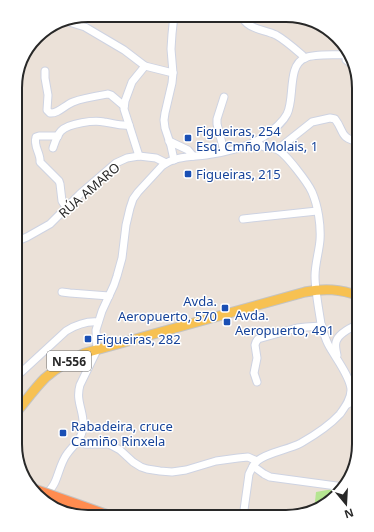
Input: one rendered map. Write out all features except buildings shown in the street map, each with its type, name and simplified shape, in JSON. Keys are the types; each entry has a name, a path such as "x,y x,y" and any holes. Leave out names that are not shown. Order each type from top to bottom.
{"highway":[{"path":"46,494 91,510"}],"main road":[{"name":"N-556","path":"22,406 52,372 72,359 85,353 305,292 316,290 334,290 352,294"}],"street":[{"path":"173,22 172,41 173,73 165,113 165,128 172,146 174,160"},
{"path":"244,22 250,26 278,36 304,58"},
{"path":"75,24 85,27 118,46 145,66 173,73"},
{"path":"46,494 54,484 67,454 78,442 82,434 83,420 78,399 78,391 97,350 96,330 119,270 128,214 133,199 166,163 174,160 206,155 248,145 264,137 284,120 288,112 295,69 300,61 304,58 312,56 343,55"},
{"path":"139,156 124,106 132,82 145,66"},
{"path":"45,71 48,95 47,110 50,112 57,112 74,101 108,94 124,106"},
{"path":"224,97 217,119 217,124 224,151"},
{"path":"278,149 312,122 330,118 335,119 342,133 352,140"},
{"path":"53,148 61,131 69,126 88,121 98,121 124,126 129,125"},
{"path":"58,136 39,136 34,142 41,156 40,162 60,184 62,201 66,207"},
{"path":"169,141 188,150 193,156"},
{"path":"244,510 249,474 255,464 272,454 308,439 332,422 350,399 351,386 346,374 328,345 322,326 315,275 320,239 317,210 313,194 308,185 278,149 261,146 257,141"},
{"name":"RÚA AMARO","path":"22,239 50,224 80,194 116,163 127,158 139,156 156,158 166,163"},
{"path":"243,219 317,210"},
{"path":"62,292 109,296"},
{"path":"22,372 66,331 85,323 98,322"},
{"path":"257,382 254,373 257,358 255,345 258,339 297,328 322,326"},
{"path":"337,359 335,344 337,338 352,327"},
{"path":"346,405 352,402"},
{"path":"78,442 85,444 109,444 120,450 133,462 147,469 172,472 186,470 216,461 248,457 264,474 270,477 326,485"}],"green space":[{"path":"326,490 326,497 315,503 316,492"}],"place":[{"name":"Figueiras, 254 Esq. Cmño Molais, 1","path":"188,138"},
{"name":"Figueiras, 215","path":"188,174"},
{"name":"Avda. Aeropuerto, 570","path":"225,308"},
{"name":"Avda. Aeropuerto, 491","path":"227,322"},
{"name":"Figueiras, 282","path":"88,339"},
{"name":"Rabadeira, cruce Camiño Rinxela","path":"63,433"}]}
